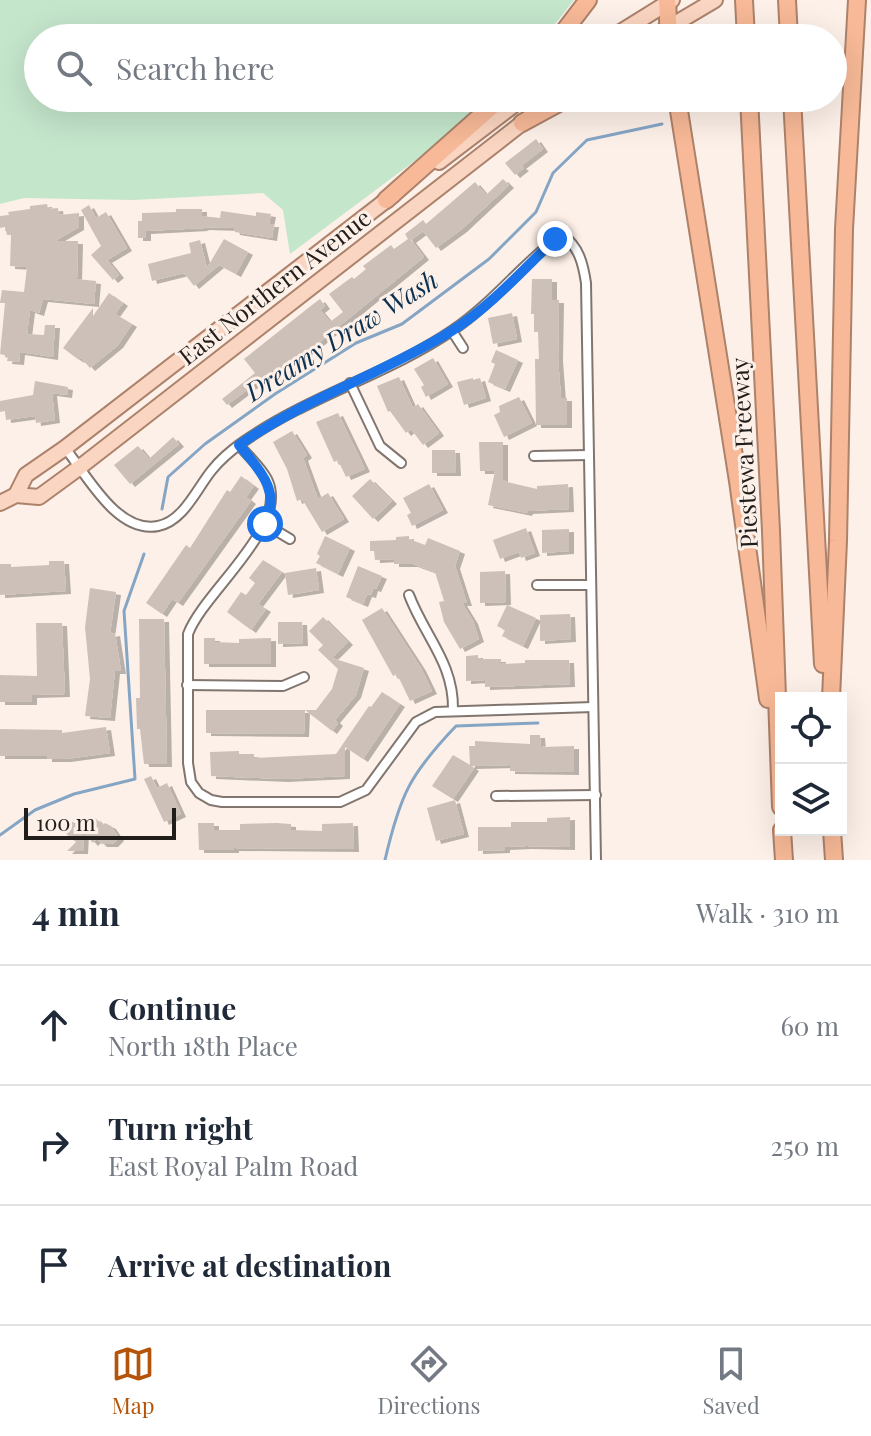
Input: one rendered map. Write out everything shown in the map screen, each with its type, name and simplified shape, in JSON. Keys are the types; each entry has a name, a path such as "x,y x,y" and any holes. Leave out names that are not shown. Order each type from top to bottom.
{"highway":[{"path":"570,24 588,0"},
{"path":"744,0 746,24"},
{"path":"787,0 788,24"},
{"path":"831,692 838,541 844,229 857,0"},
{"path":"668,1 669,24"},
{"path":"386,200 485,112"},
{"path":"522,123 542,112"},
{"path":"678,112 738,481 778,764"},
{"name":"Piestewa Freeway","path":"750,112 771,531 779,764"},
{"path":"793,112 825,692"},
{"path":"782,836 784,860"},
{"path":"832,836 834,860"}],"main road":[{"path":"682,24 715,0"},
{"path":"633,24 668,1"},
{"name":"East Northern Avenue","path":"16,495 26,475 504,112"},
{"name":"East Northern Avenue","path":"0,503 16,495 39,497 537,112"}],"street":[{"path":"65,448 119,517 138,524 158,526 176,516 213,468 239,445 269,424 452,331 499,294 562,234 581,256 586,283 596,860"},
{"path":"452,331 463,348"},
{"path":"350,383 380,446 401,463"},
{"path":"239,445 268,481 271,507 265,524 191,625 187,644 188,763 191,782 199,793 222,802 340,802 366,790 416,722 435,712 593,707"},
{"path":"534,456 588,455"},
{"path":"265,524 290,539"},
{"path":"537,585 589,585"},
{"path":"409,595 449,672 453,710"},
{"path":"187,685 283,686 304,677"},
{"path":"496,796 596,795"}],"green space":[{"path":"0,0 574,0 555,24 24,24 24,112 471,112 440,142 290,254 283,210 263,193 133,200 24,198 0,204"}],"building":[{"path":"536,139 543,149 521,166 524,168 515,175 505,163"},
{"path":"503,179 509,185 462,229 436,248 423,231 411,240 424,257 299,359 296,356 275,372 273,370 227,405 222,399 255,373 244,359 312,305 320,299 325,306 320,310 330,322 343,312 329,294 352,277 354,279 366,269 363,266 391,245 394,249 408,239 405,234 423,220 426,224 475,182 486,195"},
{"path":"47,204 48,209 58,208 59,215 79,213 79,227 55,241 78,241 77,279 96,281 94,304 43,299 39,313 30,310 27,334 44,335 45,325 55,325 53,357 20,352 19,362 7,361 8,356 0,354 5,303 0,303 2,290 24,292 27,267 10,266 11,235 7,235 5,227 0,228 0,216"},
{"path":"89,205 96,218 106,212 127,248 107,260 119,275 113,280 91,255 101,246 81,210"},
{"path":"176,209 202,209 202,216 220,218 221,211 256,216 256,212 271,214 269,224 274,224 272,238 235,232 234,228 202,227 146,231 146,238 138,238 138,221 142,221 142,213 176,212"},
{"path":"224,239 248,252 236,274 219,265 194,286 184,273 152,281 148,264 191,253 189,243 200,240 207,268"},
{"path":"532,279 552,279 552,300 559,300 558,358 561,398 567,398 567,425 536,425 535,359 539,359 538,332 534,332 534,314 531,314"},
{"path":"109,293 123,303 115,314 132,324 118,345 90,368 81,358 79,360 63,348 93,308 93,316"},
{"path":"512,313 517,339 493,344 488,318"},
{"path":"496,350 518,360 505,389 488,382 495,364 491,362"},
{"path":"433,358 448,384 426,397 421,387 424,385 414,369"},
{"path":"399,377 413,408 418,404 439,433 423,445 411,429 406,433 388,412 377,386"},
{"path":"480,378 486,398 464,405 457,382"},
{"path":"35,381 68,387 67,395 52,393 55,420 36,423 35,416 6,420 5,411 0,412 0,401 33,395"},
{"path":"519,397 532,423 504,437 494,415 500,412 499,406"},
{"path":"338,413 365,469 346,477 338,460 334,462 316,422"},
{"path":"292,431 307,455 303,458 318,499 328,493 344,519 322,532 302,499 297,501 287,469 273,442"},
{"path":"173,437 179,444 130,484 114,465 138,446 149,459"},
{"path":"479,442 503,442 503,480 507,482 537,489 537,486 568,484 569,509 527,513 488,505 495,471 480,471"},
{"path":"432,450 455,450 456,473 432,473"},
{"path":"241,476 254,486 246,497 251,501 178,603 172,599 162,614 146,603 186,545 190,548 227,490 230,492"},
{"path":"370,479 392,501 373,519 352,496"},
{"path":"429,484 443,510 412,526 407,515 411,513 403,498"},
{"path":"526,528 535,553 521,558 519,552 500,559 493,540"},
{"path":"569,529 569,551 542,553 542,530"},
{"path":"325,536 350,548 338,574 316,563"},
{"path":"409,536 409,539 425,545 428,538 460,551 455,566 467,603 462,603 479,639 460,649 444,622 439,602 444,601 435,572 413,564 394,564 394,559 375,560 374,551 370,551 370,541"},
{"path":"263,560 282,572 258,604 266,609 251,630 227,612 241,592 246,595 255,583 249,578"},
{"path":"49,561 64,561 66,591 0,595 0,564 11,564 11,567 49,565"},
{"path":"358,566 382,576 363,604 346,597"},
{"path":"316,568 319,590 288,595 285,573"},
{"path":"505,571 506,602 480,603 480,572"},
{"path":"90,588 116,592 110,634 115,633 121,671 115,671 110,718 85,716 90,679 85,627"},
{"path":"507,605 536,618 523,646 502,636 505,630 497,626"},
{"path":"382,608 421,668 432,691 410,701 397,674 393,676 362,620"},
{"path":"570,614 571,639 540,641 540,615"},
{"path":"323,617 348,642 332,658 364,668 356,695 335,720 338,723 332,731 305,710 316,710 332,689 338,669 318,650 323,645 309,631"},
{"path":"139,619 164,619 167,764 144,764 140,729 137,729 136,698 140,698"},
{"path":"278,622 302,622 303,643 278,644"},
{"path":"36,623 62,623 65,694 32,695 32,702 0,702 0,675 37,676"},
{"path":"204,638 215,638 215,642 239,643 239,639 271,638 271,664 204,664"},
{"path":"478,655 478,659 501,659 501,664 525,663 525,660 569,660 570,684 485,687 485,680 466,681 466,656"},
{"path":"382,692 400,704 363,759 345,747 345,776 283,779 211,776 210,752 239,751 239,754 254,754 254,758 336,754"},
{"path":"206,710 305,710 304,734 206,733"},
{"path":"106,727 110,753 66,759 0,756 0,729 62,730 62,733"},
{"path":"530,735 540,735 541,747 574,746 574,772 510,771 510,765 471,766 474,768 453,799 432,786 453,755 470,765 469,746 475,746 475,741 530,744"},
{"path":"151,776 157,788 167,783 181,814 164,822 144,779"},
{"path":"455,800 464,834 436,841 427,808"},
{"path":"85,817 90,823 95,818 103,825 111,826 119,838 113,844 102,844 97,839 93,843 84,833 83,851 67,851 76,842 64,832 64,822 79,822"},
{"path":"570,817 570,847 527,846 478,851 478,827 511,827 511,822 547,822 547,818"},
{"path":"198,823 214,823 214,830 240,830 240,824 276,823 291,824 291,830 322,831 322,824 353,823 354,849 199,850"}],"waterway":[{"name":"Dreamy Draw Wash","path":"162,509 168,477 205,444 275,394 356,343 402,324 489,259 536,212 553,173 587,140 662,124"},
{"name":"Dreamy Draw Wash","path":"0,835 35,810 74,794 135,779 124,611 144,554"},
{"path":"385,860 396,818 409,787 417,772 456,726 538,723"}],"route":[{"path":"265,524 271,507 268,481 239,445 269,424 452,331 499,294 555,239"}]}
